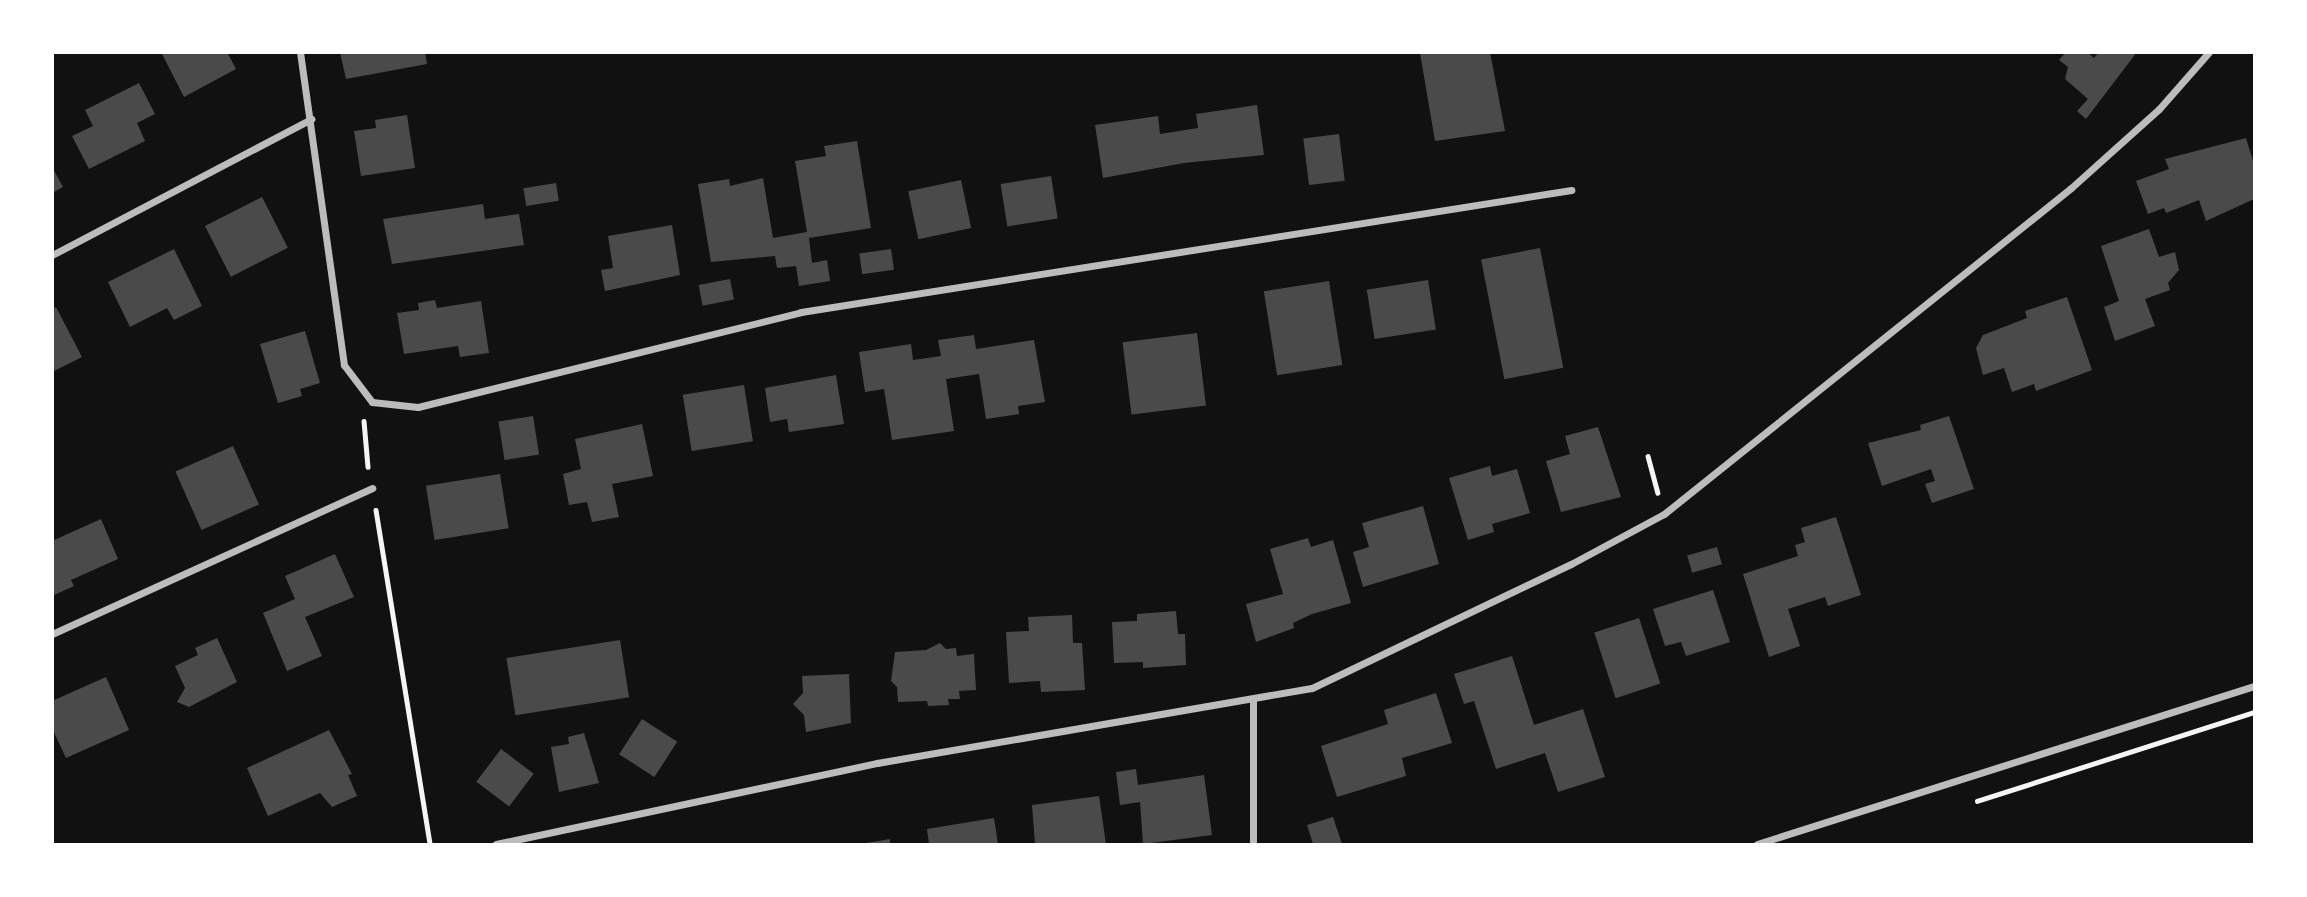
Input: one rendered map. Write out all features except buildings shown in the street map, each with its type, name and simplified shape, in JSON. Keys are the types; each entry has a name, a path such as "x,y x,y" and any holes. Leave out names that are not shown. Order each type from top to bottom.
{"street":[{"path":"300,52 344,365 372,402 418,407 801,312 1571,190"},
{"path":"496,845 877,763 1312,688 1571,564 1664,514 2071,188 2159,109 2209,52"},
{"path":"52,255 311,119"},
{"path":"52,634 372,488"},
{"path":"1757,845 2255,686"},
{"path":"1253,700 1253,845"}],"path":[{"path":"372,402 361,427 430,845"},
{"path":"1648,456 1664,514"}]}
